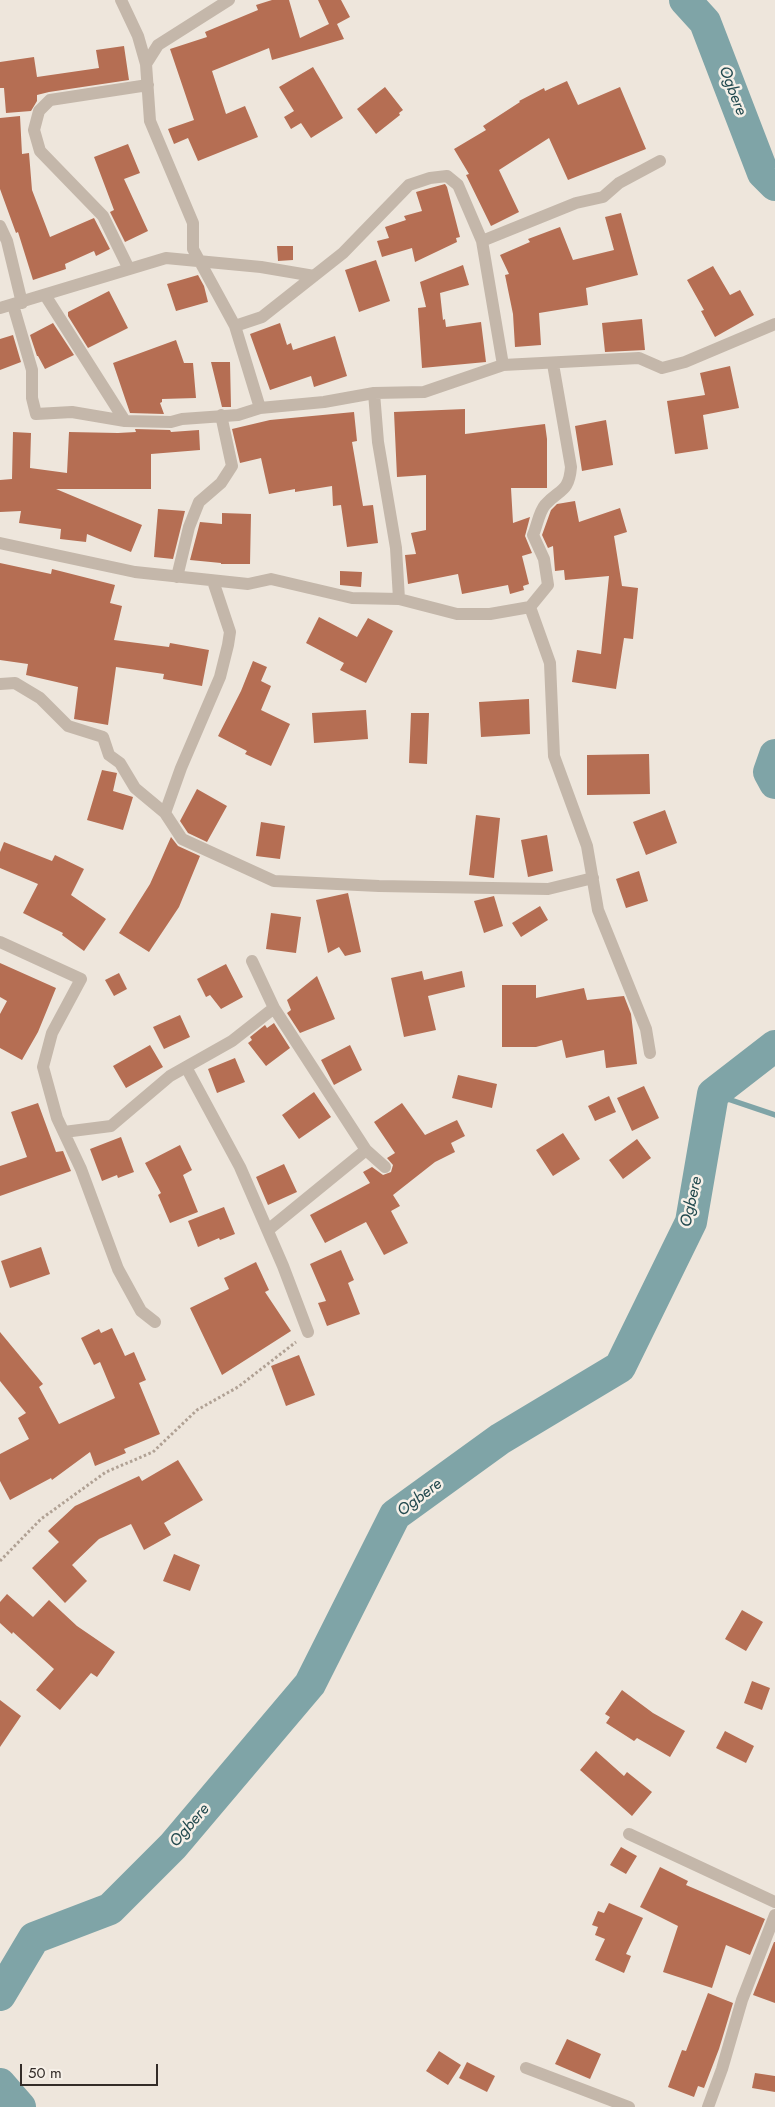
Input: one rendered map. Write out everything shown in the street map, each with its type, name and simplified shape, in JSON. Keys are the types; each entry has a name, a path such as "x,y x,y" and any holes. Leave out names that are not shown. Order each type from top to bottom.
{"street":[{"path":"121,0 138,36 146,64 150,122 194,223 193,249 235,326 260,408"},
{"path":"146,64 158,45 229,0"},
{"path":"129,268 103,216 40,151 34,130 39,111 50,100 148,85"},
{"path":"482,241 576,203 603,197 619,184 660,161"},
{"path":"235,326 262,317 343,253 408,185 430,178 447,176 458,185 482,241 503,365"},
{"path":"0,226 7,241 17,304 32,370 32,398 36,414 72,412 125,422 171,422 221,415 238,415 260,408 324,402 374,392 424,392 503,365 553,364 639,358 662,368 685,362 775,324"},
{"path":"0,308 166,258 198,260 314,276"},
{"path":"45,295 125,422"},
{"path":"0,543 135,572 248,584 271,579 352,598 399,599 457,614 490,614 530,607 548,584 544,559 533,535 544,505 560,493 570,480 571,467 553,364"},
{"path":"374,392 378,442 396,548 399,599"},
{"path":"177,577 189,527 199,502 221,483 232,466 221,415"},
{"path":"165,813 181,768 220,677 228,645 230,632 213,581"},
{"path":"530,607 550,663 554,756 587,846 598,910 646,1030 650,1053"},
{"path":"0,684 15,683 40,698 68,726 104,736 109,755 120,763 135,788 165,813 182,839 274,881 379,886 548,888 593,878"},
{"path":"0,942 81,979 52,1032 43,1067 57,1118 81,1169 118,1270 141,1311 155,1322"},
{"path":"252,961 274,1008 366,1150 385,1167"},
{"path":"64,1132 111,1126 170,1076 232,1041 274,1008"},
{"path":"186,1067 240,1167 268,1230 308,1332"},
{"path":"268,1230 366,1150"},
{"path":"629,1834 775,1902"},
{"path":"708,2107 722,2069 742,2000 775,1915"},
{"path":"526,2068 629,2107"}],"path":[{"path":"0,1561 41,1519 106,1472 153,1452 196,1410 238,1387 308,1332"}],"building":[{"path":"272,0 289,0 300,38 329,24 318,0 341,0 350,17 337,24 344,39 272,60 269,48 212,71 226,114 245,106 258,137 198,161 188,138 174,144 168,129 194,120 170,49 207,37 205,32 258,10 256,5"},
{"path":"124,46 129,80 37,95 37,101 31,111 6,113 4,88 0,88 0,62 34,57 37,77 99,68 96,50"},
{"path":"313,67 343,118 311,138 301,123 291,129 284,117 294,111 279,87"},
{"path":"567,81 578,105 620,87 646,149 568,180 549,138 499,170 519,212 491,226 466,175 469,174 454,149 486,130 483,126 519,101 544,88 545,91"},
{"path":"385,87 403,110 399,113 400,115 376,134 357,109"},
{"path":"20,116 22,154 29,153 32,190 50,237 94,218 110,249 96,256 94,251 65,264 66,269 33,280 18,232 16,233 0,189 0,118"},
{"path":"128,144 140,173 124,179 148,231 125,242 110,212 114,210 94,157"},
{"path":"445,184 460,237 456,238 457,242 415,262 412,248 382,257 377,241 389,238 385,227 406,220 404,216 422,211 416,192"},
{"path":"621,213 638,275 586,288 588,305 539,313 541,345 515,347 513,314 505,275 509,274 500,255 530,242 528,239 560,227 573,260 614,250 605,217"},
{"path":"277,246 293,246 293,260 278,261"},
{"path":"376,260 390,301 359,312 345,270"},
{"path":"463,265 469,285 440,293 443,320 445,319 446,327 481,322 486,362 422,368 418,308 426,307 420,282"},
{"path":"713,266 730,295 740,290 754,315 715,337 701,311 704,310 687,280"},
{"path":"198,275 204,286 208,302 176,311 167,284"},
{"path":"109,291 128,328 88,348 68,316 68,312"},
{"path":"642,319 645,350 605,352 602,323"},
{"path":"53,323 74,355 45,369 37,356 30,335"},
{"path":"280,323 287,345 291,343 293,350 335,336 347,376 314,387 311,376 270,390 250,334"},
{"path":"13,335 21,362 0,370 0,339"},
{"path":"176,340 184,363 193,363 196,398 162,399 160,403 164,414 130,413 113,363"},
{"path":"211,362 230,362 231,407 222,407"},
{"path":"730,366 739,408 703,415 708,449 675,454 667,401 705,395 700,373"},
{"path":"465,409 465,434 545,424 547,439 547,488 511,488 513,523 530,517 525,536 532,553 522,556 529,584 523,586 524,590 510,594 508,585 462,594 458,574 408,584 405,555 416,554 411,533 426,530 426,475 397,477 394,412"},
{"path":"354,412 357,441 352,442 363,506 373,505 378,543 347,547 341,505 333,506 332,486 295,492 295,489 269,494 261,458 240,463 232,429 270,420"},
{"path":"606,420 613,465 582,471 575,426"},
{"path":"135,429 170,430 171,432 199,430 200,450 151,454 151,489 56,489 142,525 131,552 87,534 86,542 60,539 61,529 19,523 21,511 0,512 0,480 12,479 13,432 31,433 30,468 67,473 69,432 118,433 136,432"},
{"path":"575,501 579,522 620,508 627,532 614,536 622,586 638,588 633,639 624,638 616,689 572,682 577,650 601,654 609,576 565,580 564,570 555,571 553,546 548,548 542,535 551,510 557,504"},
{"path":"158,509 185,511 173,559 154,557"},
{"path":"222,513 251,514 250,564 221,564 190,560 200,522 222,524"},
{"path":"0,563 51,574 52,569 115,585 110,603 122,606 114,640 169,647 170,643 209,650 202,686 163,679 164,674 116,667 108,725 74,719 78,687 26,675 28,664 0,660"},
{"path":"340,571 362,572 361,587 340,585"},
{"path":"319,617 357,637 368,618 393,631 366,683 340,670 344,663 306,643"},
{"path":"253,661 267,667 261,681 271,686 261,710 290,724 271,766 245,754 247,751 218,736 241,691"},
{"path":"529,699 530,734 481,737 479,702"},
{"path":"366,710 368,739 314,743 312,713"},
{"path":"411,713 429,713 427,764 409,763"},
{"path":"649,754 650,794 587,795 587,755"},
{"path":"102,770 117,773 113,791 133,797 123,830 87,820"},
{"path":"197,789 227,806 207,842 188,833 180,821"},
{"path":"665,810 677,843 646,855 633,822"},
{"path":"476,815 500,818 494,878 469,875"},
{"path":"261,822 285,826 280,859 256,856"},
{"path":"547,835 553,871 528,877 521,840"},
{"path":"171,837 178,846 200,856 179,907 149,952 119,933 150,884"},
{"path":"4,842 52,861 55,855 84,869 71,895 106,919 84,951 62,935 63,933 23,913 38,884 0,868 0,852"},
{"path":"639,871 648,901 626,908 616,879"},
{"path":"348,893 361,952 345,956 339,947 328,953 316,900"},
{"path":"494,896 503,926 484,933 474,901"},
{"path":"540,906 548,920 521,937 512,923"},
{"path":"271,913 301,917 296,953 266,949"},
{"path":"0,963 56,988 38,1032 22,1060 0,1048 0,1014 7,1001 0,997"},
{"path":"226,964 243,997 221,1009 210,995 206,997 197,979"},
{"path":"422,971 424,980 462,971 465,987 428,996 436,1030 404,1037 391,978"},
{"path":"119,973 127,989 114,996 105,980"},
{"path":"317,976 335,1019 300,1033 287,1013 291,1010 287,1000"},
{"path":"502,985 536,985 536,998 584,988 587,1000 624,996 631,1014 637,1064 606,1068 604,1050 566,1058 562,1040 536,1047 502,1047"},
{"path":"180,1015 190,1037 164,1049 153,1027"},
{"path":"274,1023 290,1048 266,1066 248,1043 252,1040 250,1037 265,1025 267,1028"},
{"path":"150,1045 163,1067 126,1088 113,1066"},
{"path":"350,1045 362,1070 334,1085 321,1060"},
{"path":"235,1058 245,1082 217,1093 208,1069"},
{"path":"458,1075 497,1084 492,1108 452,1098"},
{"path":"644,1086 659,1118 632,1131 617,1098"},
{"path":"314,1092 331,1117 299,1139 282,1115"},
{"path":"609,1096 616,1112 595,1121 588,1106"},
{"path":"38,1103 56,1152 63,1151 71,1171 0,1196 0,1166 27,1157 11,1112"},
{"path":"402,1103 425,1135 457,1120 465,1136 451,1143 455,1152 435,1162 393,1195 400,1206 391,1211 408,1243 384,1255 366,1222 325,1243 310,1215 370,1183 363,1172 372,1167 383,1175 391,1172 393,1165 387,1158 395,1153 374,1122"},
{"path":"563,1133 580,1159 553,1176 536,1150"},
{"path":"121,1137 134,1172 118,1178 117,1175 102,1181 90,1149"},
{"path":"637,1139 651,1158 623,1179 609,1160"},
{"path":"180,1145 192,1170 183,1175 198,1212 170,1223 158,1195 161,1193 145,1163"},
{"path":"284,1164 297,1192 268,1205 256,1177"},
{"path":"224,1207 235,1234 220,1240 219,1238 198,1247 188,1221"},
{"path":"41,1247 50,1274 10,1288 1,1261"},
{"path":"341,1250 354,1280 348,1283 360,1314 327,1326 318,1303 326,1301 310,1264"},
{"path":"256,1262 269,1290 265,1292 291,1331 222,1375 190,1308 229,1289 224,1278"},
{"path":"112,1328 125,1356 134,1352 146,1380 139,1383 160,1434 124,1449 126,1453 95,1466 90,1452 52,1480 51,1478 10,1500 0,1481 0,1454 29,1439 18,1418 26,1413 0,1381 0,1332 43,1384 39,1387 59,1424 115,1398 100,1362 94,1365 81,1338 99,1329 101,1333"},
{"path":"299,1355 315,1395 286,1406 271,1366"},
{"path":"178,1460 203,1500 164,1523 171,1535 144,1550 131,1524 99,1539 72,1565 87,1581 65,1603 32,1568 59,1542 48,1531 75,1506 139,1476 142,1481"},
{"path":"174,1554 200,1565 190,1591 163,1581"},
{"path":"7,1594 33,1617 49,1600 77,1626 115,1652 97,1677 91,1673 60,1710 36,1690 54,1669 13,1632 12,1634 0,1623 0,1602"},
{"path":"742,1610 763,1622 746,1651 725,1639"},
{"path":"752,1681 770,1688 762,1710 744,1703"},
{"path":"622,1690 653,1713 685,1731 670,1757 637,1738 634,1741 606,1723 610,1717 605,1714"},
{"path":"0,1700 21,1716 0,1747"},
{"path":"725,1731 754,1746 746,1763 716,1748"},
{"path":"596,1751 624,1776 627,1772 652,1792 632,1816 580,1770"},
{"path":"621,1847 637,1856 626,1874 610,1865"},
{"path":"660,1867 688,1881 686,1885 765,1919 750,1955 726,1945 712,1988 663,1972 678,1926 640,1907"},
{"path":"609,1903 643,1918 626,1954 631,1956 624,1973 595,1960 605,1939 595,1935 598,1927 592,1925 598,1911 604,1913"},
{"path":"775,1942 775,2003 753,1995"},
{"path":"708,1993 733,2003 719,2049 704,2088 698,2086 694,2097 668,2087 682,2050 686,2051"},
{"path":"567,2039 601,2054 590,2079 555,2064"},
{"path":"439,2051 461,2065 448,2085 426,2071"},
{"path":"467,2062 495,2076 487,2092 459,2078"},
{"path":"755,2073 775,2076 775,2092 752,2088"}],"waterway":[{"name":"Ogbere","path":"685,0 705,22 763,173 775,185"},
{"name":"Ogbere","path":"775,755 769,772 775,783"},
{"name":"Ogbere","path":"0,1995 34,1938 110,1909 173,1846 310,1684 395,1515 500,1439 620,1367 691,1222 713,1094 775,1046"},
{"path":"713,1094 775,1115"},
{"name":"Ogbere","path":"0,2084 20,2107"}]}
